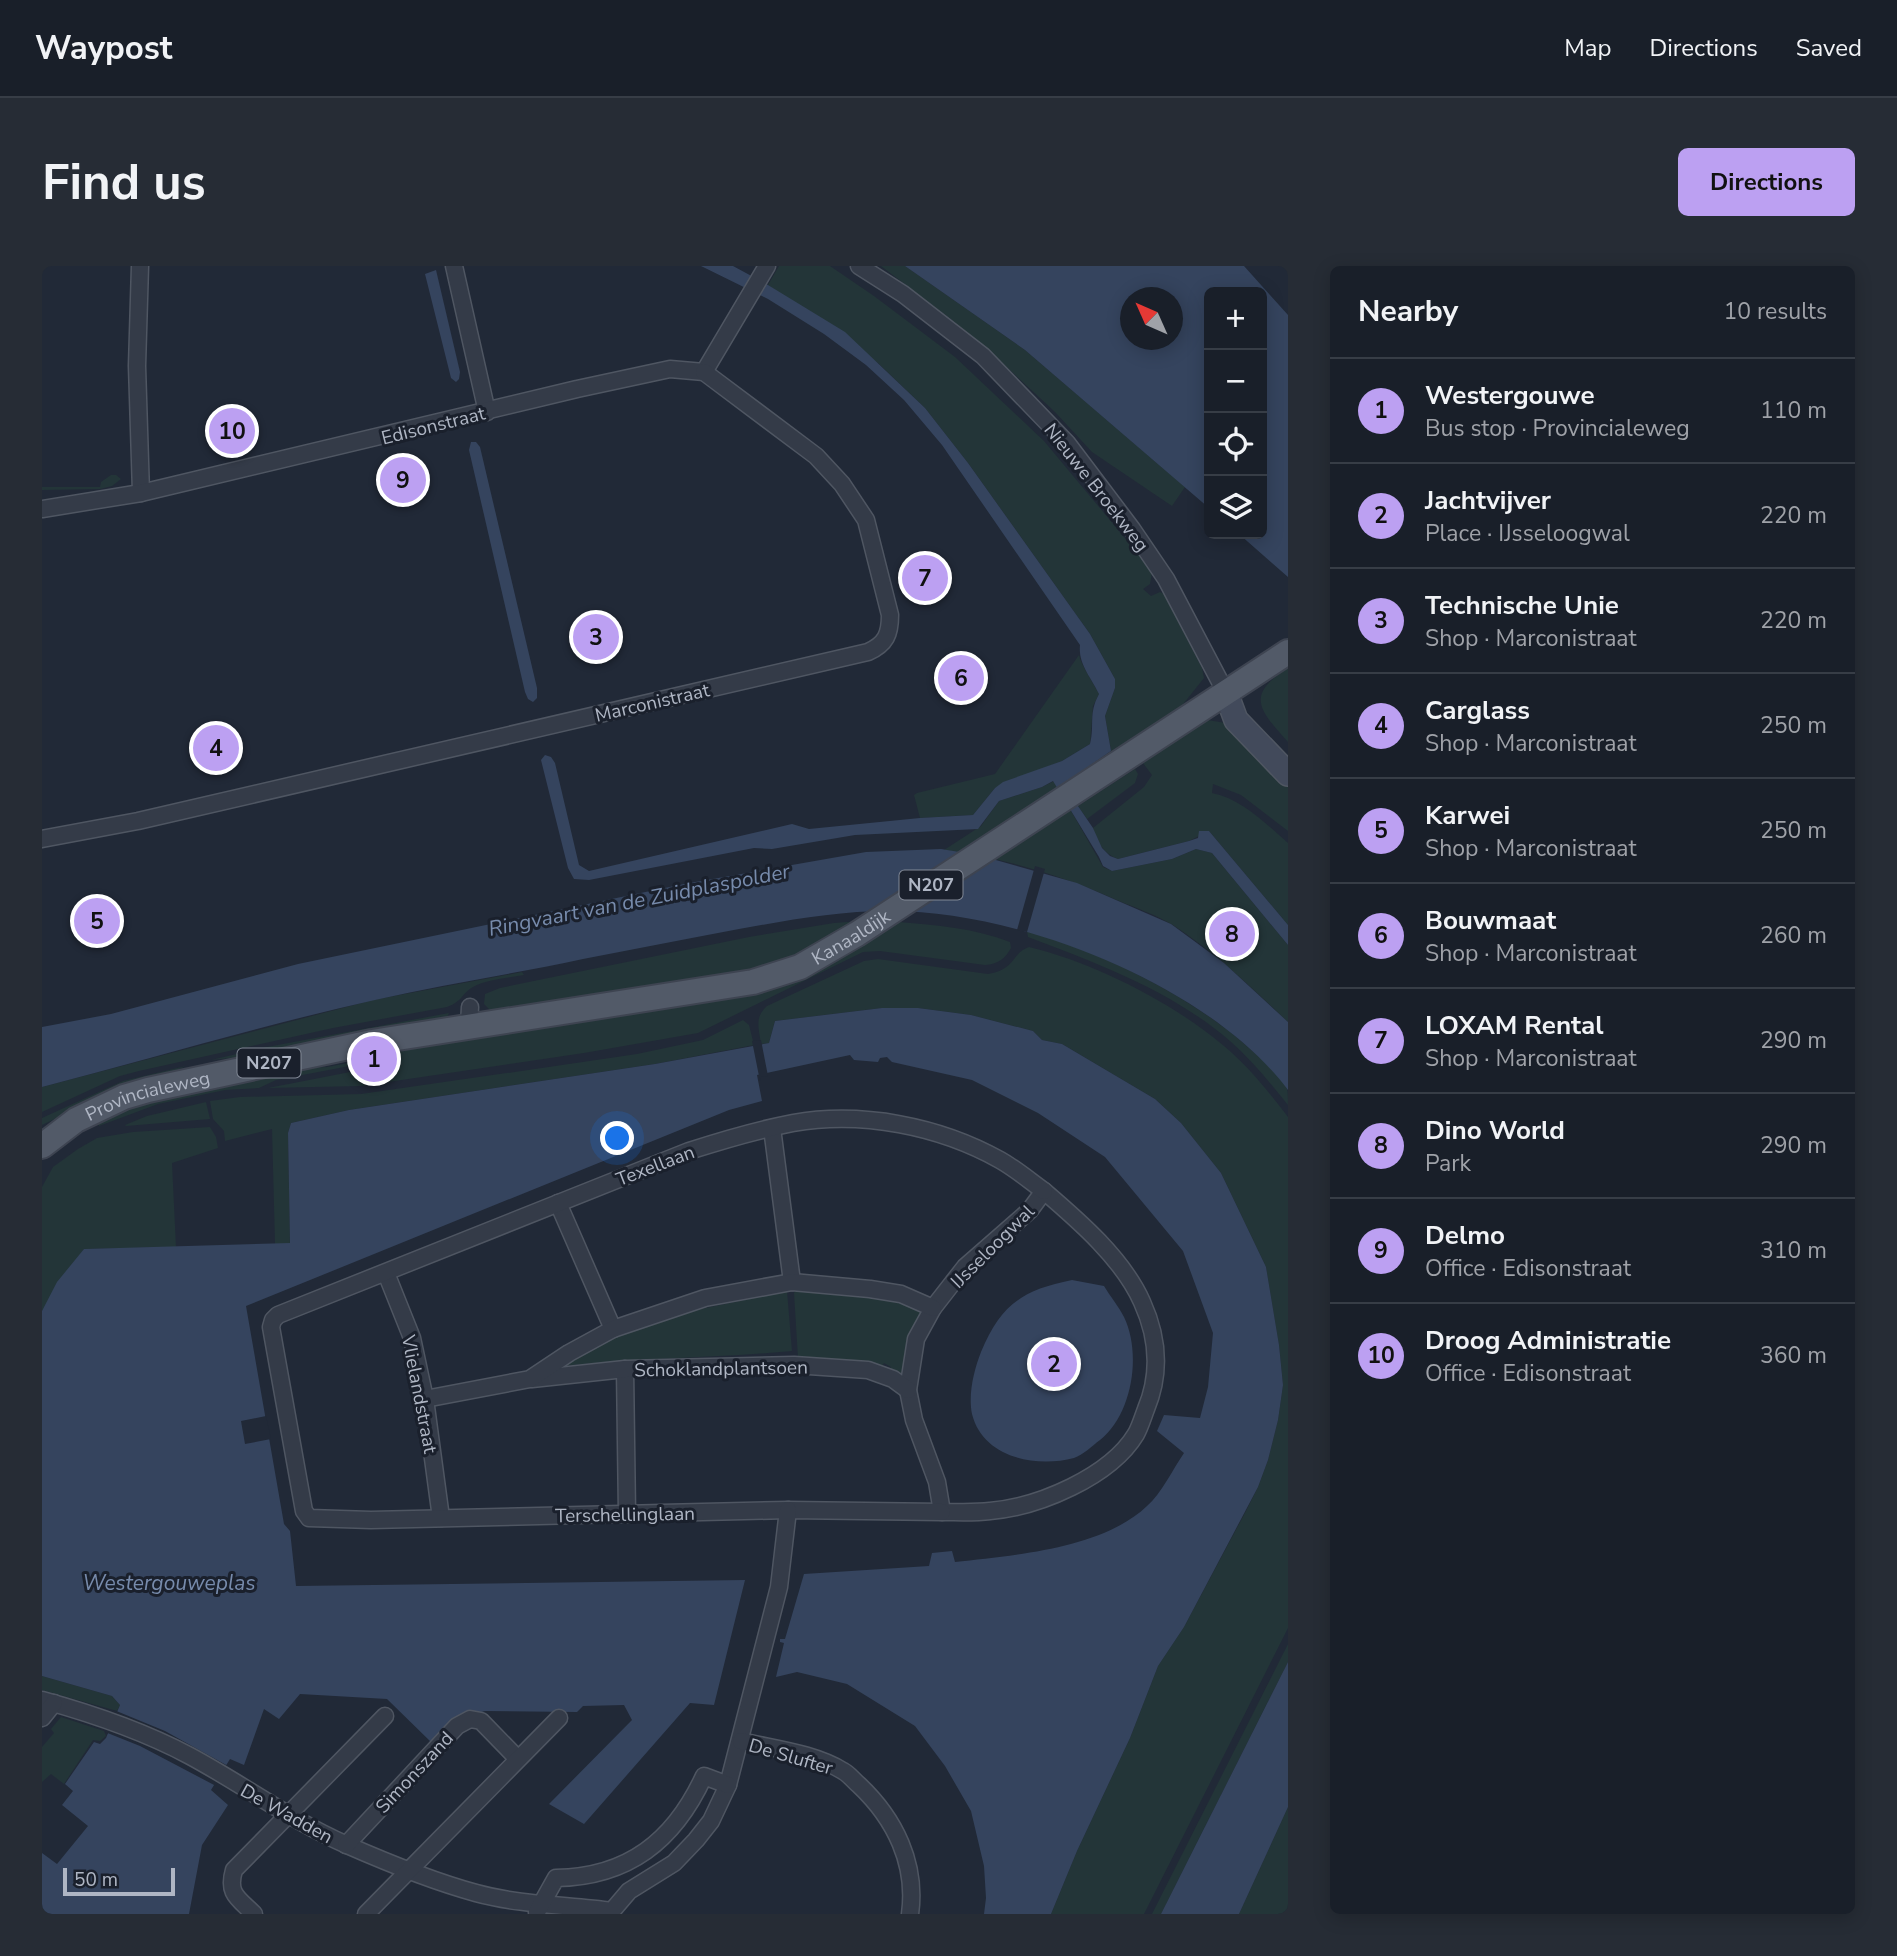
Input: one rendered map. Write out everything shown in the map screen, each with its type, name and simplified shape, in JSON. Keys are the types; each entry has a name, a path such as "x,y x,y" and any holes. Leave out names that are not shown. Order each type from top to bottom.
{"main road":[{"name":"Kanaaldijk","path":"469,1016 701,991 778,975 814,960 1288,652"},
{"path":"1226,693 1239,701 1288,753"},
{"path":"1226,693 1236,720 1288,774"},
{"name":"Provincialeweg","path":"42,1129 76,1120 124,1097 148,1090 372,1042 469,1016"},
{"name":"Provincialeweg","path":"42,1146 76,1120"}],"street":[{"path":"140,266 137,366 141,493"},
{"path":"454,266 487,412"},
{"name":"Nieuwe Broekweg","path":"859,266 903,294 983,356 1067,443 1166,579 1226,693"},
{"path":"704,372 766,269"},
{"name":"Edisonstraat","path":"42,509 141,493 670,369 704,372"},
{"name":"Marconistraat","path":"42,839 138,821 296,785 869,652 882,646 890,631 890,615 866,520 842,484 816,456 704,372"},
{"name":"Marconistraat","path":"42,831 76,831"},
{"name":"Texellaan","path":"309,1518 304,1511 271,1327 272,1320 278,1315 689,1151 795,1123 845,1118 888,1122 947,1136 1001,1160 1045,1191"},
{"path":"772,1128 792,1282"},
{"name":"IJsseloogwal","path":"1045,1191 1090,1230 1142,1301 1156,1345 1155,1388 1136,1434 1111,1462 1079,1483 1037,1501 991,1511 942,1512 937,1482 914,1420 908,1390 916,1339 933,1308 965,1267 1030,1210 1045,1191"},
{"path":"558,1203 613,1329"},
{"name":"Vlielandstraat","path":"386,1273 412,1338 425,1399 441,1518"},
{"name":"Schoklandplantsoen","path":"530,1379 569,1353 613,1329 705,1298 792,1282 891,1293 933,1308"},
{"name":"Schoklandplantsoen","path":"425,1399 530,1379 625,1369 794,1365 868,1370 893,1379 908,1390"},
{"path":"625,1369 627,1514"},
{"name":"Terschellinglaan","path":"309,1518 371,1520 788,1510 942,1512"},
{"name":"De Wadden","path":"48,1701 110,1721 162,1742 288,1816 345,1845 407,1870 477,1894 538,1909 613,1913 629,1891 674,1863 696,1840 711,1821 728,1785 779,1587 788,1510"},
{"path":"42,1718 48,1701"},
{"path":"254,1914 232,1892 230,1883 234,1870 385,1716"},
{"path":"366,1914 559,1718"},
{"name":"Simonszand","path":"345,1845 457,1726 470,1719 481,1721 518,1759"},
{"name":"De Slufter","path":"741,1741 816,1759 844,1771 870,1796 893,1825 910,1868 910,1914"},
{"path":"538,1909 556,1878 595,1874 647,1852 682,1817 704,1776 728,1785"}],"shaded area":[{"path":"779,266 830,266 955,357 1044,441 1149,567 1152,573 1150,584 1143,589 1151,596 1160,592 1164,594 1202,668 1204,678 1176,713 1111,751 1105,716 1115,688 1115,679 1090,634 968,463 925,408 878,363 768,285"},
{"path":"881,266 905,266 1025,350 1185,487 1172,506 1092,452 1055,412 997,358"},
{"path":"111,475 121,479 112,486 100,489 42,490 42,487 100,487 101,482"},
{"path":"1079,655 1099,694 1093,706 1090,744 1062,761 995,788 973,815 920,818 914,795 917,793 995,774"},
{"path":"1288,668 1288,742 1264,712 1261,695 1274,678"},
{"path":"1207,720 1226,723 1288,780 1288,831 1241,795 1213,784 1212,793 1243,806 1288,843 1288,925 1209,831 1189,841 1118,859 1105,851 1093,828 1144,787 1152,775 1143,763 1172,739"},
{"path":"1135,769 1138,774 1135,783 1087,819 1078,806"},
{"path":"1054,781 1103,867 1112,871 1172,859 1196,849 1212,853 1288,945 1288,1022 1218,959 1160,918 1033,869 944,850 981,826 999,801"},
{"path":"861,921 814,947 763,966 673,981 674,986 491,1011 484,1004 485,994 500,988 749,937"},
{"path":"899,922 983,933 1010,942 1011,948 1001,960 985,965 880,951 863,952 698,1033 361,1086 268,1088 396,1063 395,1048 678,1002 680,1007 751,992 803,976 830,964"},
{"path":"1027,931 1123,967 1216,1022 1243,1043 1284,1082 1288,1105 1238,1048 1184,1007 1134,980 1028,937"},
{"path":"1029,947 1106,974 1181,1014 1233,1054 1288,1117 1288,1628 1144,1914 1051,1914 1130,1738 1158,1666 1184,1627 1246,1511 1268,1460 1283,1385 1266,1267 1221,1173 1181,1123 1155,1099 1062,1044 1042,1040 1033,1031 971,1015 918,1008 882,1008 775,1021 769,1043 761,1044 759,1028 760,1014 767,1006 864,961 878,959 988,974 1004,969 1019,953"},
{"path":"522,972 524,975 479,984 447,1007 333,1028 120,1076 42,1112 42,1087 373,1000"},
{"path":"449,1013 446,1020 260,1055 211,1060 267,1047"},
{"path":"743,1020 749,1025 754,1045 655,1064 349,1110 291,1123 288,1133 290,1244 275,1244 272,1129 225,1141 224,1131 213,1119 210,1101 240,1097 361,1094 637,1054 703,1040"},
{"path":"392,1050 392,1058 276,1080 259,1088 225,1090 158,1104 99,1126 96,1121 135,1104 282,1069 327,1067 369,1059"},
{"path":"186,1066 153,1080 116,1090 42,1125 42,1118 123,1081"},
{"path":"206,1102 210,1119 125,1125 147,1116"},
{"path":"210,1127 218,1148 172,1163 176,1247 84,1249 42,1311 42,1187 53,1167 97,1138 133,1132"},
{"path":"797,1289 842,1290 910,1303 919,1309 922,1315 902,1373 887,1374 891,1367 884,1363 880,1370 798,1358 794,1293"},
{"path":"787,1291 792,1351 563,1366 607,1340 682,1313"},
{"path":"1288,1644 1288,1662 1161,1914 1152,1914"},
{"path":"42,1676 112,1696 120,1705 117,1711 42,1690"},
{"path":"61,1717 104,1731 106,1736 100,1741 93,1740 64,1784 51,1774 42,1782 42,1747 54,1733 51,1729"},
{"path":"1288,1807 1288,1914 1239,1914"}],"water":[{"path":"701,266 733,266 845,332 925,408 968,463 1090,634 1115,679 1115,688 1105,716 1111,751 1063,784 1093,828 1102,848 1118,859 1189,841 1198,838 1199,831 1209,831 1288,925 1288,945 1212,853 1196,849 1172,859 1112,871 1103,866 1053,781 999,801 978,829 855,835 772,849 754,848 589,880 574,879 568,868 541,760 545,755 551,757 555,763 579,865 589,871 792,824 809,829 973,815 1003,782 1062,761 1090,744 1094,708 1099,694 1083,664 1080,645 942,445 904,400 866,365 824,334 768,299"},
{"path":"905,266 1244,266 1263,287 1204,287 1204,504 1025,350"},
{"path":"436,270 460,372 456,382 451,378 425,274"},
{"path":"1267,292 1288,315 1288,577 1245,539 1267,539"},
{"path":"471,442 476,442 480,447 537,688 537,698 533,702 525,692 469,450"},
{"name":"Ringvaart van de Zuidplaspolder","path":"941,849 978,855 1077,883 1171,924 1224,963 1288,1022 1288,1090 1254,1052 1211,1018 1161,987 1108,961 1052,940 995,924 940,914 889,911 832,914 776,922 401,994 291,1020 42,1087 42,1027 111,1014 298,964 684,884 866,852"},
{"name":"Westergouweplas","path":"882,1008 918,1008 971,1015 1033,1031 1042,1040 1062,1044 1155,1099 1181,1123 1221,1173 1266,1267 1283,1385 1268,1460 1258,1487 1184,1627 1158,1666 1130,1738 1051,1914 984,1914 984,1866 971,1811 945,1766 915,1726 847,1684 797,1672 776,1677 784,1643 780,1642 780,1639 785,1639 804,1574 929,1566 932,1553 952,1551 955,1562 1030,1553 1082,1541 1128,1520 1157,1495 1184,1453 1157,1431 1164,1415 1200,1418 1208,1387 1213,1333 1183,1251 1105,1157 1038,1113 972,1080 892,1062 887,1057 880,1058 878,1062 854,1060 850,1055 757,1075 762,1101 729,1110 246,1306 284,1524 290,1531 296,1586 745,1580 714,1705 690,1703 584,1824 549,1804 632,1720 624,1705 583,1706 577,1712 485,1711 457,1718 432,1743 387,1699 300,1694 279,1719 264,1709 244,1765 230,1759 211,1790 228,1805 202,1845 189,1914 42,1914 42,1853 57,1864 88,1826 62,1805 73,1791 65,1784 94,1742 100,1744 106,1738 120,1705 112,1696 42,1676 42,1311 57,1282 84,1249 290,1243 288,1133 291,1123 349,1110 655,1064 769,1043 775,1021"},
{"path":"1072,1280 1104,1286 1124,1317 1132,1348 1133,1366 1126,1400 1111,1429 1077,1457 1044,1462 1013,1456 987,1441 972,1414 971,1390 978,1359 997,1322 1016,1302 1040,1289"},
{"path":"1288,1662 1288,1807 1239,1914 1161,1914"}],"pier":[{"path":"1035,866 1045,869 1027,932 1017,930"},
{"path":"761,1040 768,1076 761,1077 760,1081 752,1041"},
{"path":"266,1416 271,1439 245,1444 241,1421"},
{"path":"114,1710 165,1731 228,1766 216,1786 140,1746 105,1732"}],"place":[{"name":"Droog Administratie","path":"232,431"},
{"name":"Delmo","path":"403,480"},
{"name":"LOXAM Rental","path":"925,578"},
{"name":"Technische Unie","path":"596,637"},
{"name":"Bouwmaat","path":"961,678"},
{"name":"Carglass","path":"216,748"},
{"name":"Karwei","path":"97,921"},
{"name":"Dino World","path":"1232,934"},
{"name":"Westergouwe","path":"374,1059"},
{"name":"Jachtvijver","path":"1054,1364"}]}
